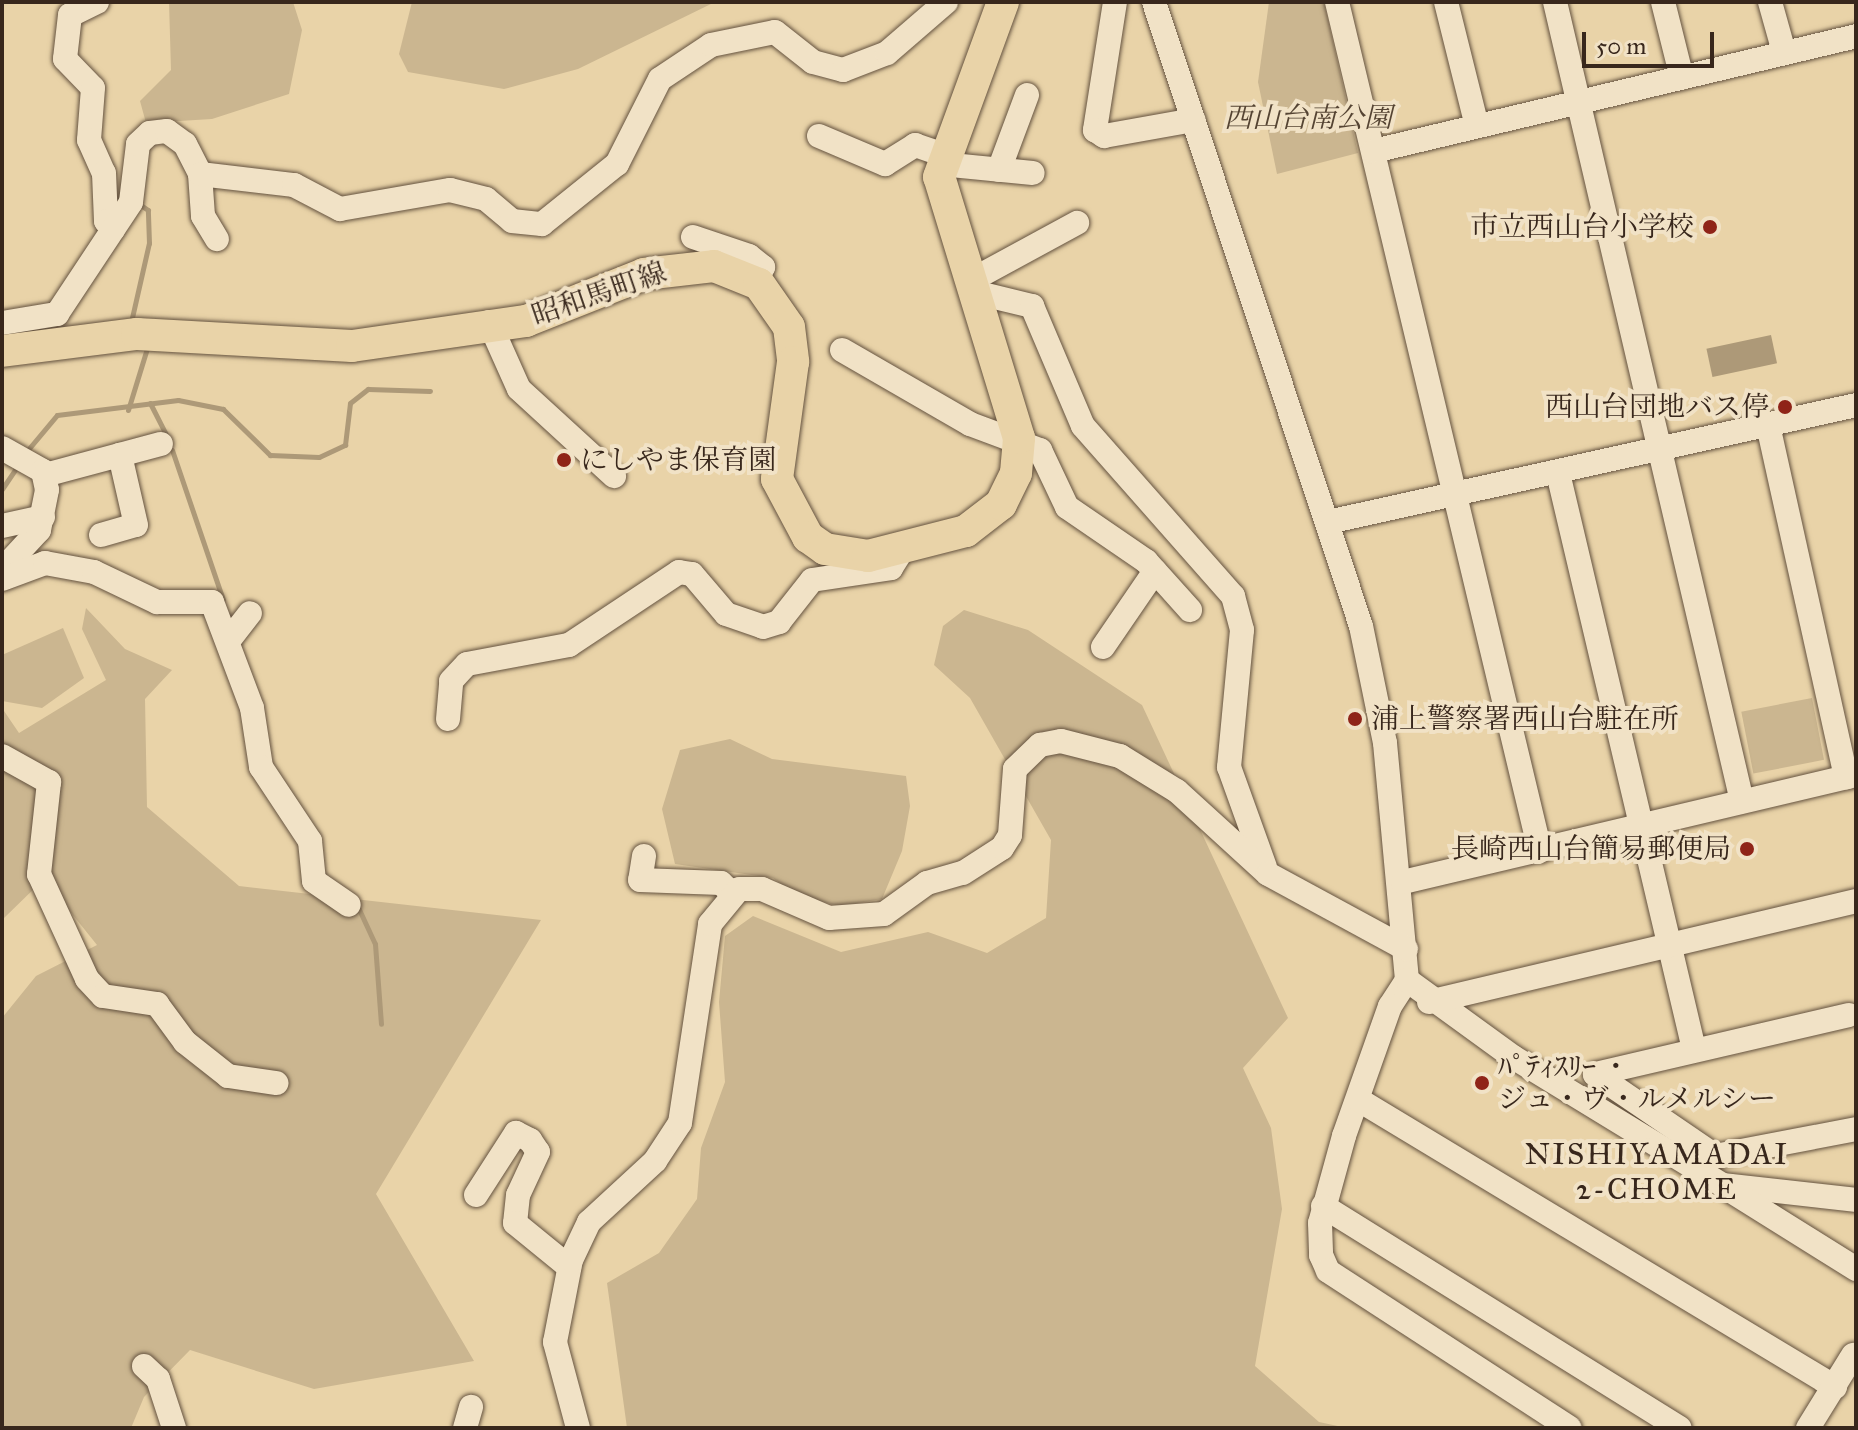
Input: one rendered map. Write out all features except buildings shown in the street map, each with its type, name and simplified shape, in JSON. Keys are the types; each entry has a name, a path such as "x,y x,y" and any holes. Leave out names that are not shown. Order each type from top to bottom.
{"main road":[{"path":"754,280 781,313 793,345 777,467 787,506 825,549 868,556 903,549 987,520 1016,473 1019,438 941,189 942,159 1003,2"},
{"name":"昭和馬町線","path":"2,351 137,334 352,346 489,322 526,321 644,274 688,266 754,280"}],"street":[{"path":"97,2 70,15 65,59 93,88 89,140 104,173 113,230"},
{"path":"200,174 294,185 356,211 450,190 486,199 512,221 542,224 617,164 660,79 711,45 775,32 813,62 843,70 887,53 946,2"},
{"path":"1115,2 1095,130 1104,136 1194,120"},
{"path":"1154,2 1328,522 1373,675 1403,882 1407,980 1390,1006 1323,1206 1319,1238 1328,1271 1570,1428"},
{"path":"1337,2 1452,497 1540,851"},
{"path":"1446,2 1477,126"},
{"path":"1555,2 1663,449 1742,801"},
{"path":"1663,2 1682,78"},
{"path":"1770,2 1784,52"},
{"path":"1374,151 1856,36"},
{"path":"999,170 1027,95"},
{"path":"2,323 57,314 131,202 138,144 150,133 167,131 185,144 200,174 203,216 217,239"},
{"path":"819,136 885,164 915,145 942,159 1033,173"},
{"path":"972,286 1077,223"},
{"path":"693,237 749,256 763,267 754,280"},
{"path":"972,286 1032,306 1083,426 1233,596 1242,630 1229,767 1268,874"},
{"path":"489,322 519,389 614,476"},
{"path":"842,350 970,424 1019,438 1040,450 1067,507 1155,571 1190,610"},
{"path":"1328,522 1452,497 1856,405"},
{"path":"1403,882 1851,776 1768,425"},
{"path":"43,517 22,460 120,455 161,444"},
{"path":"101,535 136,525 120,455"},
{"path":"1558,473 1694,1049"},
{"path":"2,526 43,517"},
{"path":"2,570 43,517"},
{"path":"448,719 451,681 467,664 569,645 679,572 692,574 726,614 763,627 779,622 812,580 891,568 903,549"},
{"path":"2,579 45,563 94,572 157,602 212,602 240,626 261,767 310,841 314,881 349,905"},
{"path":"1103,647 1155,571"},
{"path":"578,1428 555,1342 569,1267 589,1222 655,1161 680,1123 710,924 733,894 755,887 829,918 884,914 927,883 963,873 1002,848 1010,835 1015,769 1040,745 1061,741 1108,749 1177,791 1268,874 1406,949"},
{"path":"2,756 49,782 39,874 87,979 103,996 157,1004 185,1042 228,1076 276,1083"},
{"path":"644,856 640,880 721,883 733,894"},
{"path":"1429,1002 1856,901"},
{"path":"1407,980 1429,1002 1856,1269"},
{"path":"1849,1015 1595,1074 1715,1156 1856,1129"},
{"path":"1359,1100 1835,1387"},
{"path":"476,1195 516,1133 530,1140 538,1152 518,1195 515,1223 569,1267"},
{"path":"1723,1185 1856,1200"},
{"path":"1323,1206 1680,1428"},
{"path":"1808,1428 1853,1355"},
{"path":"144,1366 158,1379 174,1428"}],"green space":[{"path":"169,2 293,2 302,30 289,94 212,119 146,123 140,101 171,70"},
{"path":"412,2 715,2 578,69 504,89 408,72 399,54"},
{"name":"西山台南公園","path":"1269,2 1324,2 1358,153 1277,174 1258,82"},
{"path":"86,608 125,649 172,670 145,699 147,807 239,886 541,920 376,1194 474,1361 314,1389 190,1350 144,1397 131,1428 2,1428 2,1018 36,976 97,945 44,879 2,920 2,708 19,733 106,680 82,629"},
{"path":"964,610 1028,630 1142,705 1288,1018 1243,1068 1271,1128 1282,1209 1255,1366 1319,1422 1347,1428 627,1428 607,1283 659,1253 697,1199 701,1148 725,1082 719,1002 725,936 753,916 841,952 928,932 987,953 1046,918 1051,840 970,698 934,665 943,626"},
{"path":"63,628 84,678 42,708 2,701 2,655"},
{"path":"1812,698 1824,760 1753,774 1741,712"},
{"path":"730,739 772,759 906,776 910,806 902,851 882,899 840,906 798,896 773,878 675,864 662,809 680,750"}],"shaded area":[{"path":"1771,335 1777,363 1712,377 1706,349"}],"waterway":[{"path":"131,322 149,243 148,210 139,204"},
{"path":"128,410 148,345"},
{"path":"26,452 57,415 178,400 223,409 270,455 319,457 345,445 350,403 368,389 430,391"},
{"path":"150,403 165,433"},
{"path":"172,450 223,600"},
{"path":"2,489 19,464"},
{"path":"357,905 375,944 381,1024"}],"place":[{"name":"市立西山台小学校","path":"1710,227"},
{"name":"西山台団地バス停","path":"1785,407"},
{"name":"にしやま保育園","path":"564,460"},
{"name":"浦上警察署西山台駐在所","path":"1355,719"},
{"name":"長崎西山台簡易郵便局","path":"1747,849"},
{"name":"ﾊﾟﾃｨｽﾘｰ ・ ジュ・ヴ・ルメルシー","path":"1482,1083"}],"district":[{"name":"NISHIYAMADAI 2-CHOME","path":"1657,1171"}]}
